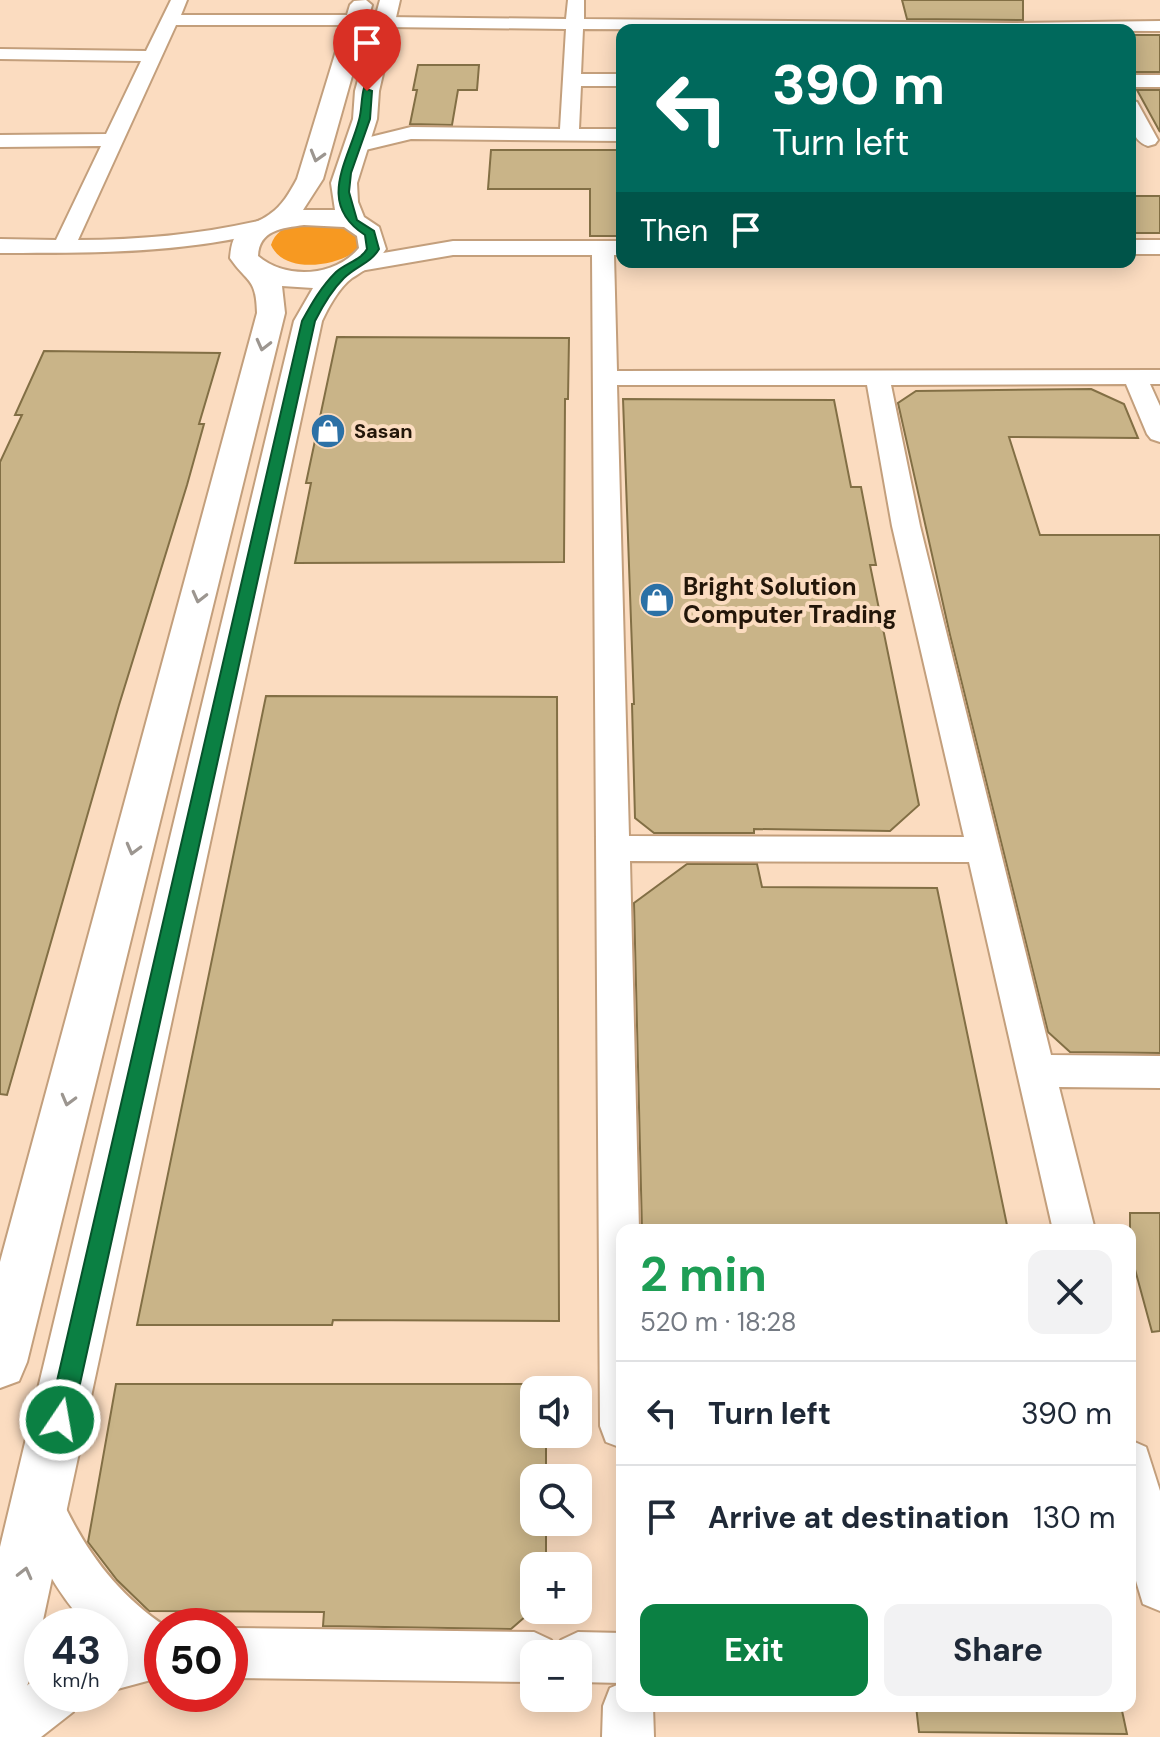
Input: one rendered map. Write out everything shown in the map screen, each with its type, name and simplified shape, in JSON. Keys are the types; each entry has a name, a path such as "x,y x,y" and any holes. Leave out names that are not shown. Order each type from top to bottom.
{"main road":[{"path":"273,223 298,200 310,179 359,10"},
{"path":"0,1676 308,321 318,300 352,268 369,257 374,241 357,224 345,202 344,183 365,119 367,91 388,11"},
{"path":"0,1362 271,313 270,291 244,258 244,244 257,230 273,223 324,216 357,224"},
{"path":"254,268 299,279 352,268"},
{"path":"175,689 191,691 200,700 186,759 189,777 201,794"}],"street":[{"path":"64,246 179,0"},
{"path":"569,135 576,0"},
{"path":"1007,9 1011,24"},
{"path":"1095,9 1096,24"},
{"path":"170,20 359,10"},
{"path":"388,11 616,25"},
{"path":"1136,27 1160,26"},
{"path":"0,54 153,56"},
{"path":"572,80 616,80"},
{"path":"1136,81 1160,81"},
{"path":"365,119 411,133"},
{"path":"1136,119 1146,140"},
{"path":"357,146 411,133 616,135"},
{"path":"0,141 113,140"},
{"path":"154,247 201,241 273,223"},
{"path":"357,224 453,248"},
{"path":"0,246 154,247 213,255 254,268"},
{"path":"1136,247 1160,247"},
{"path":"352,268 453,248 612,248 605,378 620,1224"},
{"path":"605,378 1148,377 1160,434"},
{"path":"878,379 906,526 1073,1224"},
{"path":"615,848 981,850"},
{"path":"1035,1071 1160,1072"},
{"path":"1136,1488 1160,1587"},
{"path":"41,1505 52,1535 85,1589 107,1614 144,1640"},
{"path":"248,1653 520,1657"},
{"path":"592,1657 616,1658"},
{"path":"1,1737 32,1712"},
{"path":"628,1712 628,1737"}],"shaded area":[{"path":"328,220 361,231 362,247 341,259 314,265 288,261 278,255 271,245 280,231 287,227"}],"building":[{"path":"902,0 1023,0 1023,20 907,19"},
{"path":"1136,35 1160,35 1160,72 1136,72"},
{"path":"418,65 479,65 477,90 458,90 452,125 410,124"},
{"path":"1137,90 1160,90 1160,132"},
{"path":"491,150 616,150 616,236 590,236 590,189 488,189"},
{"path":"1136,196 1160,196 1160,233 1136,233"},
{"path":"337,337 569,338 568,399 565,399 564,562 295,563 311,483 306,483"},
{"path":"44,351 220,353 199,424 204,424 187,485 119,705 7,1095 0,1094 0,462 22,415 15,415"},
{"path":"1091,389 1124,404 1138,438 1009,437 1040,535 1160,535 1160,1053 1070,1052 1048,1032 950,635 898,403 916,391"},
{"path":"623,399 834,400 851,487 861,487 876,565 870,565 919,805 890,831 754,829 754,833 654,833 635,818"},
{"path":"266,696 557,697 559,1321 333,1320 332,1325 137,1325"},
{"path":"687,864 757,864 762,887 937,888 1007,1224 642,1224 634,903"},
{"path":"1130,1213 1160,1213 1160,1331 1152,1332 1136,1273 1136,1224 1130,1224"},
{"path":"116,1384 520,1384 520,1448 546,1448 546,1464 520,1464 520,1536 546,1536 546,1552 520,1552 520,1621 511,1629 323,1626 324,1612 146,1608 117,1580 88,1542"},
{"path":"917,1712 1122,1712 1127,1734 919,1732"}],"place":[{"name":"Sasan","path":"328,431"},
{"name":"Bright Solution Computer Trading","path":"657,600"}],"route":[{"path":"60,1420 308,321 325,291 343,272 369,257 373,249 374,241 370,233 352,221 344,192 346,173 365,119 367,91"}]}
